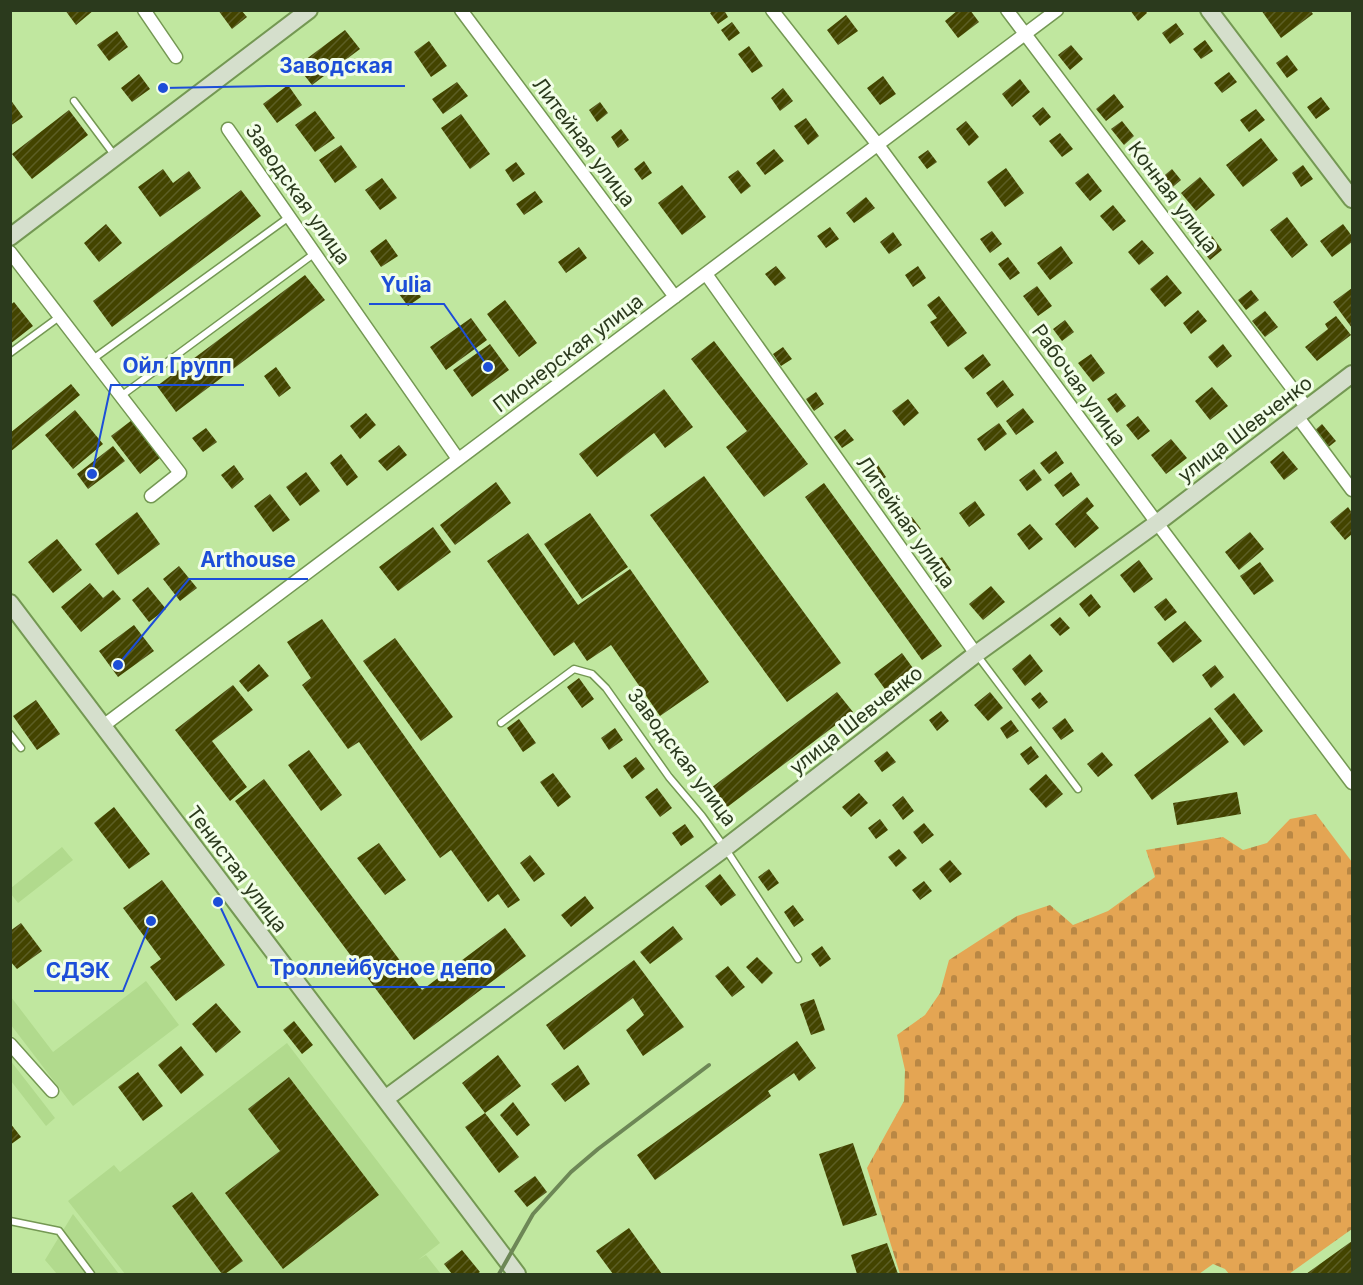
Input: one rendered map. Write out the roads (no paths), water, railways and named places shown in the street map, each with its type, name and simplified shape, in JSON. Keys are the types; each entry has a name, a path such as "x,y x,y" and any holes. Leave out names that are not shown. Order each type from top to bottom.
{"street":[{"path":"144,10 176,57"},
{"path":"10,237 309,10"},
{"name":"Литейная улица","path":"461,10 675,297"},
{"name":"Рабочая улица","path":"772,10 878,145 1156,523 1353,783"},
{"name":"Конная улица","path":"1007,10 1302,412 1353,490"},
{"name":"Пионерская улица","path":"103,726 1057,10"},
{"path":"1209,10 1353,199"},
{"name":"Заводская улица","path":"228,129 458,459"},
{"path":"10,252 180,473 151,496"},
{"name":"Литейная улица","path":"706,274 976,654"},
{"name":"улица Шевченко","path":"385,1099 725,848 976,654 1156,523 1353,374"},
{"name":"Тенистая улица","path":"10,603 517,1275"},
{"path":"10,1044 52,1091"}],"lane":[{"path":"74,101 115,157"},
{"path":"93,359 290,217"},
{"path":"121,396 315,253"},
{"path":"10,353 60,316"},
{"name":"Литейная улица","path":"976,654 1078,789"},
{"name":"Заводская улица","path":"501,723 574,669 592,674 606,688 669,777 702,816 798,959"},
{"path":"10,734 21,748"},
{"path":"10,1221 59,1231 91,1275"}],"railway":[{"path":"499,1274 533,1214 571,1172 709,1065"}],"place":[{"name":"Заводская","path":"163,88"},
{"name":"Yulia","path":"488,367"},
{"name":"Ойл Групп","path":"92,474"},
{"name":"Arthouse","path":"118,665"},
{"name":"Троллейбусное депо","path":"218,902"},
{"name":"СДЭК","path":"151,921"}]}
